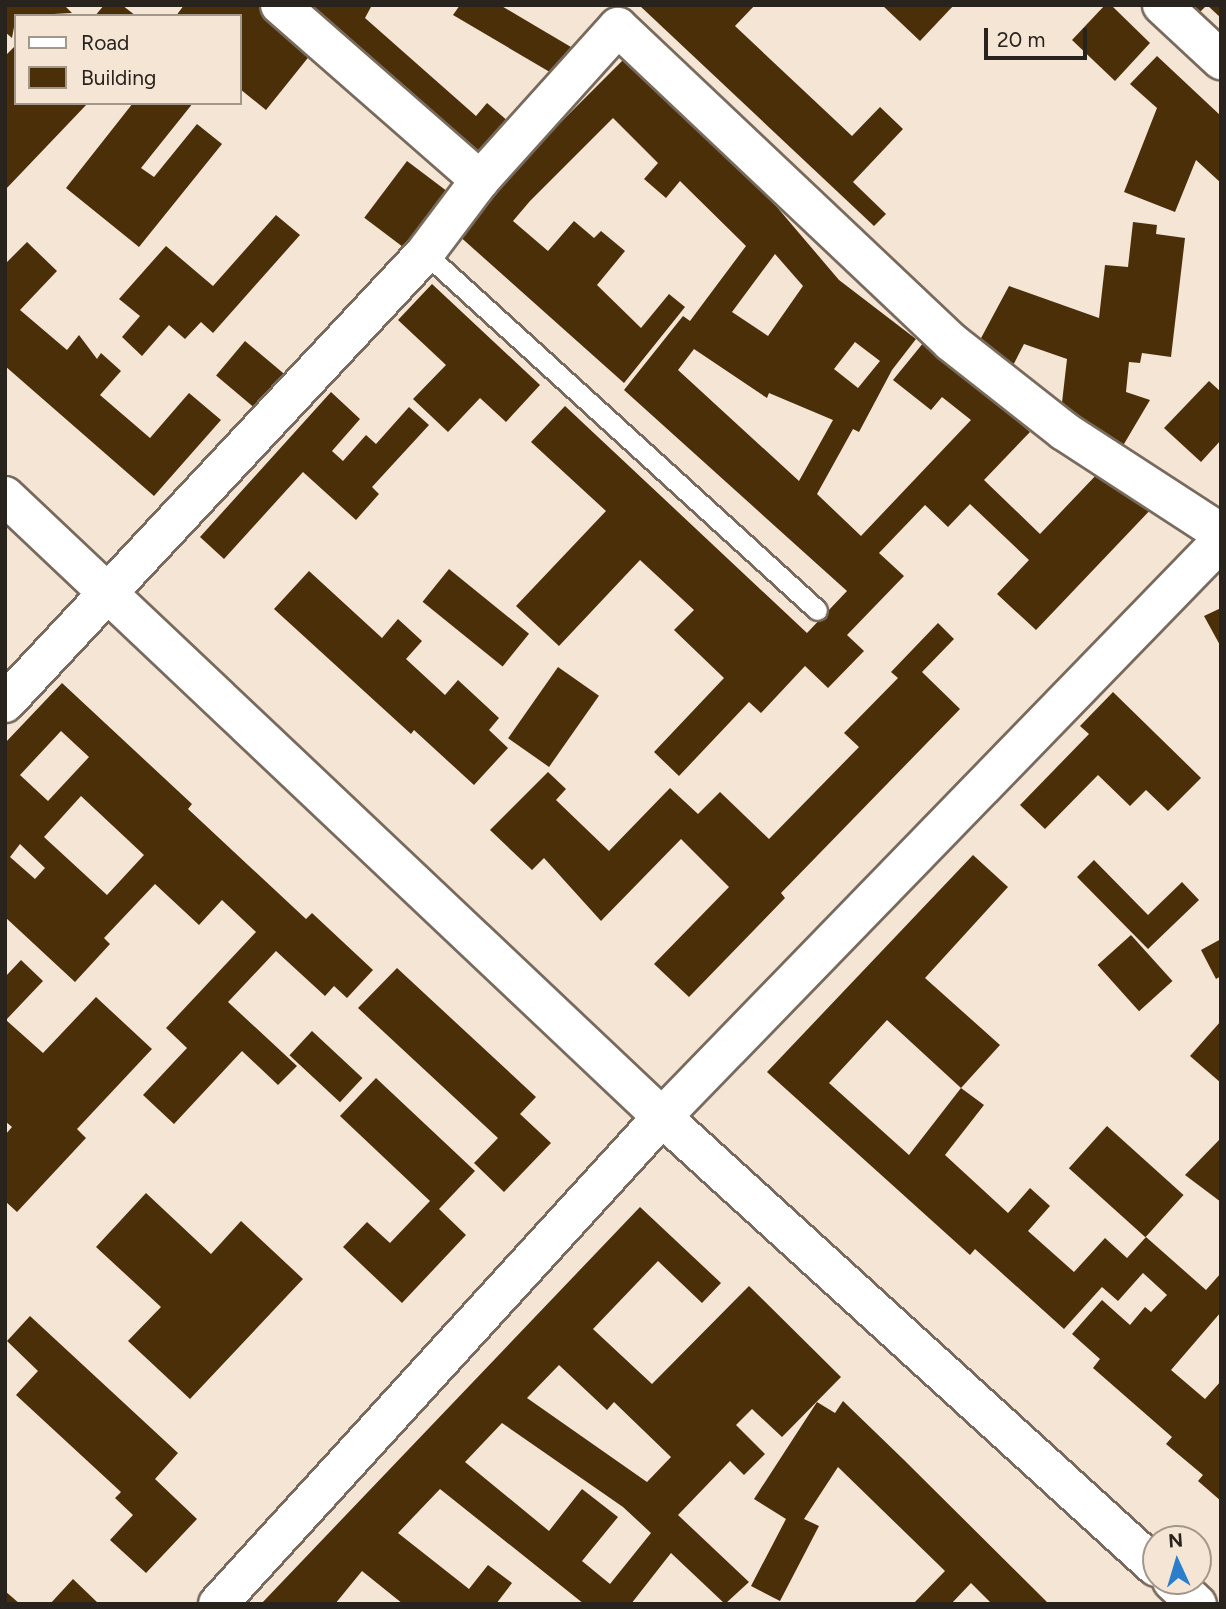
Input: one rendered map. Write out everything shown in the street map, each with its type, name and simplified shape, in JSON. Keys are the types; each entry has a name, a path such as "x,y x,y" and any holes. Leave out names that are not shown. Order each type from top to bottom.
{"street":[{"path":"280,5 480,180"},
{"path":"1162,5 1221,60"},
{"path":"5,703 425,253 607,16 951,342 1064,431 1221,533"},
{"path":"5,496 110,591 662,1117 1142,1554"},
{"path":"218,1604 662,1117 1221,541"}],"lane":[{"path":"425,253 817,610"}],"building":[{"path":"5,5 64,5 72,13 14,14 12,38 5,32"},
{"path":"104,5 122,5 133,14 97,14"},
{"path":"184,5 260,5 315,49 266,110 242,91 242,14 177,14"},
{"path":"313,5 372,5 365,18 476,116 487,103 509,122 477,158 310,11"},
{"path":"460,5 500,5 576,50 560,78 453,15"},
{"path":"639,5 755,5 735,26 852,136 880,107 903,129 853,182 886,214 874,226"},
{"path":"882,5 954,5 920,41"},
{"path":"1105,5 1111,5 1150,43 1115,81 1072,40"},
{"path":"1189,5 1207,5 1198,14"},
{"path":"1207,5 1221,5 1221,18"},
{"path":"14,47 14,105 86,105 5,190 5,56"},
{"path":"1157,56 1221,116 1221,183 1196,160 1175,212 1124,192 1157,108 1130,84"},
{"path":"626,57 776,206 839,280 916,339 892,370 859,432 853,429 817,494 861,536 971,420 942,397 931,410 893,380 924,342 1030,432 984,480 1040,534 1100,471 1155,505 1036,630 997,594 1029,560 970,504 948,527 925,505 879,553 904,576 847,635 864,651 828,688 805,666 761,713 749,702 679,776 654,752 724,678 674,630 694,610 640,560 559,646 516,606 606,511 531,442 565,406 807,633 847,591 624,390 683,316 690,321 746,246 680,181 666,198 644,179 658,163 613,118 530,201 513,221 548,251 574,221 594,238 601,231 625,251 597,285 641,328 669,294 685,307 624,383 457,234 503,180","holes":["775,254 803,286 768,336 732,312","855,342 880,361 858,388 834,369","694,349 767,398 769,393 833,420 799,481 678,370"]},
{"path":"131,105 191,105 141,168 154,177 197,124 222,144 139,247 66,188"},
{"path":"407,161 452,195 409,251 364,218"},
{"path":"276,215 300,235 213,333 201,322 185,339 169,325 142,356 122,337 140,316 119,299 166,246 213,286"},
{"path":"1133,222 1157,225 1156,234 1185,238 1171,357 1142,353 1140,363 1129,362 1126,392 1150,400 1121,449 1060,420 1067,359 1024,344 1006,379 973,353 1009,286 1099,318 1105,265 1128,267"},
{"path":"27,242 57,271 20,310 67,350 79,335 97,359 101,353 121,371 100,395 150,438 189,393 221,420 154,496 5,366 5,264"},
{"path":"432,284 540,385 506,422 480,398 448,432 413,399 446,365 398,320"},
{"path":"245,341 285,374 256,409 216,375"},
{"path":"1209,381 1221,392 1221,440 1201,462 1164,428"},
{"path":"331,392 360,419 332,451 343,461 366,435 376,444 409,407 429,425 372,487 379,494 356,520 303,472 224,559 200,537"},
{"path":"449,569 529,634 503,666 423,602"},
{"path":"309,571 382,638 398,619 422,641 406,659 445,695 458,680 499,718 489,730 508,748 474,785 414,730 411,734 274,609"},
{"path":"1221,608 1221,647 1204,616"},
{"path":"938,623 954,639 922,672 960,709 781,893 785,898 689,997 654,964 729,887 681,839 601,921 544,858 532,870 490,830 548,772 566,789 556,800 609,851 670,788 698,814 720,792 769,839 859,747 844,733 898,678 891,672"},
{"path":"558,667 599,696 549,767 508,738"},
{"path":"62,683 192,804 188,809 306,919 312,913 373,970 347,998 334,986 325,996 276,951 228,1002 297,1066 278,1085 242,1051 174,1124 143,1095 187,1048 166,1028 256,932 222,900 199,925 155,884 104,938 110,944 75,982 5,917 5,743","holes":["61,731 89,757 48,801 20,775","81,796 144,855 107,895 44,837","20,844 45,868 35,879 10,857"]},
{"path":"1113,692 1201,778 1168,811 1146,790 1130,806 1098,775 1045,829 1020,805 1089,734 1080,726"},
{"path":"973,855 1008,887 925,978 1000,1045 961,1088 984,1105 945,1155 1008,1213 1030,1188 1050,1206 1028,1231 1074,1272 1105,1238 1127,1258 1146,1237 1206,1290 1221,1273 1221,1312 1171,1370 1205,1399 1221,1381 1221,1501 1198,1481 1203,1475 1166,1444 1172,1437 1093,1368 1100,1359 1072,1334 1102,1300 1130,1325 1145,1307 1151,1312 1167,1295 1143,1273 1118,1301 1102,1287 1064,1329 975,1249 970,1255 767,1072","holes":["887,1020 961,1088 909,1155 829,1083"]},
{"path":"1094,860 1148,915 1182,882 1199,900 1148,949 1077,877"},
{"path":"1131,935 1172,981 1139,1011 1098,965"},
{"path":"1221,939 1221,976 1216,979 1201,950"},
{"path":"21,960 43,981 6,1020 43,1053 96,997 152,1049 77,1129 86,1138 17,1212 5,1201 5,1135 12,1127 5,1121 5,977"},
{"path":"397,968 536,1097 520,1114 551,1143 504,1192 474,1163 498,1138 358,1008"},
{"path":"1221,1021 1221,1083 1190,1056"},
{"path":"312,1031 362,1078 340,1102 289,1055"},
{"path":"376,1078 475,1171 439,1209 466,1235 402,1303 343,1247 367,1222 390,1243 430,1201 340,1116"},
{"path":"1107,1126 1184,1195 1145,1237 1069,1168"},
{"path":"1221,1138 1221,1202 1185,1175"},
{"path":"146,1193 211,1254 241,1221 303,1279 190,1399 128,1341 161,1307 96,1247"},
{"path":"640,1207 721,1283 702,1303 658,1261 593,1329 652,1384 749,1286 841,1377 782,1437 752,1409 736,1425 765,1454 744,1475 730,1461 678,1515 749,1582 725,1604 671,1553 631,1604 584,1604 440,1489 398,1533 469,1589 488,1565 512,1583 496,1604 403,1604 362,1571 335,1604 261,1604","holes":["559,1365 607,1410 614,1402 671,1457 647,1482 527,1398","502,1423 623,1507 651,1533 610,1584 582,1561 618,1517 582,1489 549,1531 465,1462"]},
{"path":"30,1316 178,1453 155,1479 197,1519 146,1573 110,1540 133,1515 115,1498 121,1492 16,1395 38,1371 7,1341"},
{"path":"843,1401 1049,1604 992,1604 971,1583 951,1604 913,1604 945,1571 838,1467 804,1519 819,1526 780,1601 751,1586 786,1519 754,1499 817,1402 835,1413"},
{"path":"73,1579 99,1604 50,1604"},
{"path":"5,1591 20,1604 5,1604"}]}
